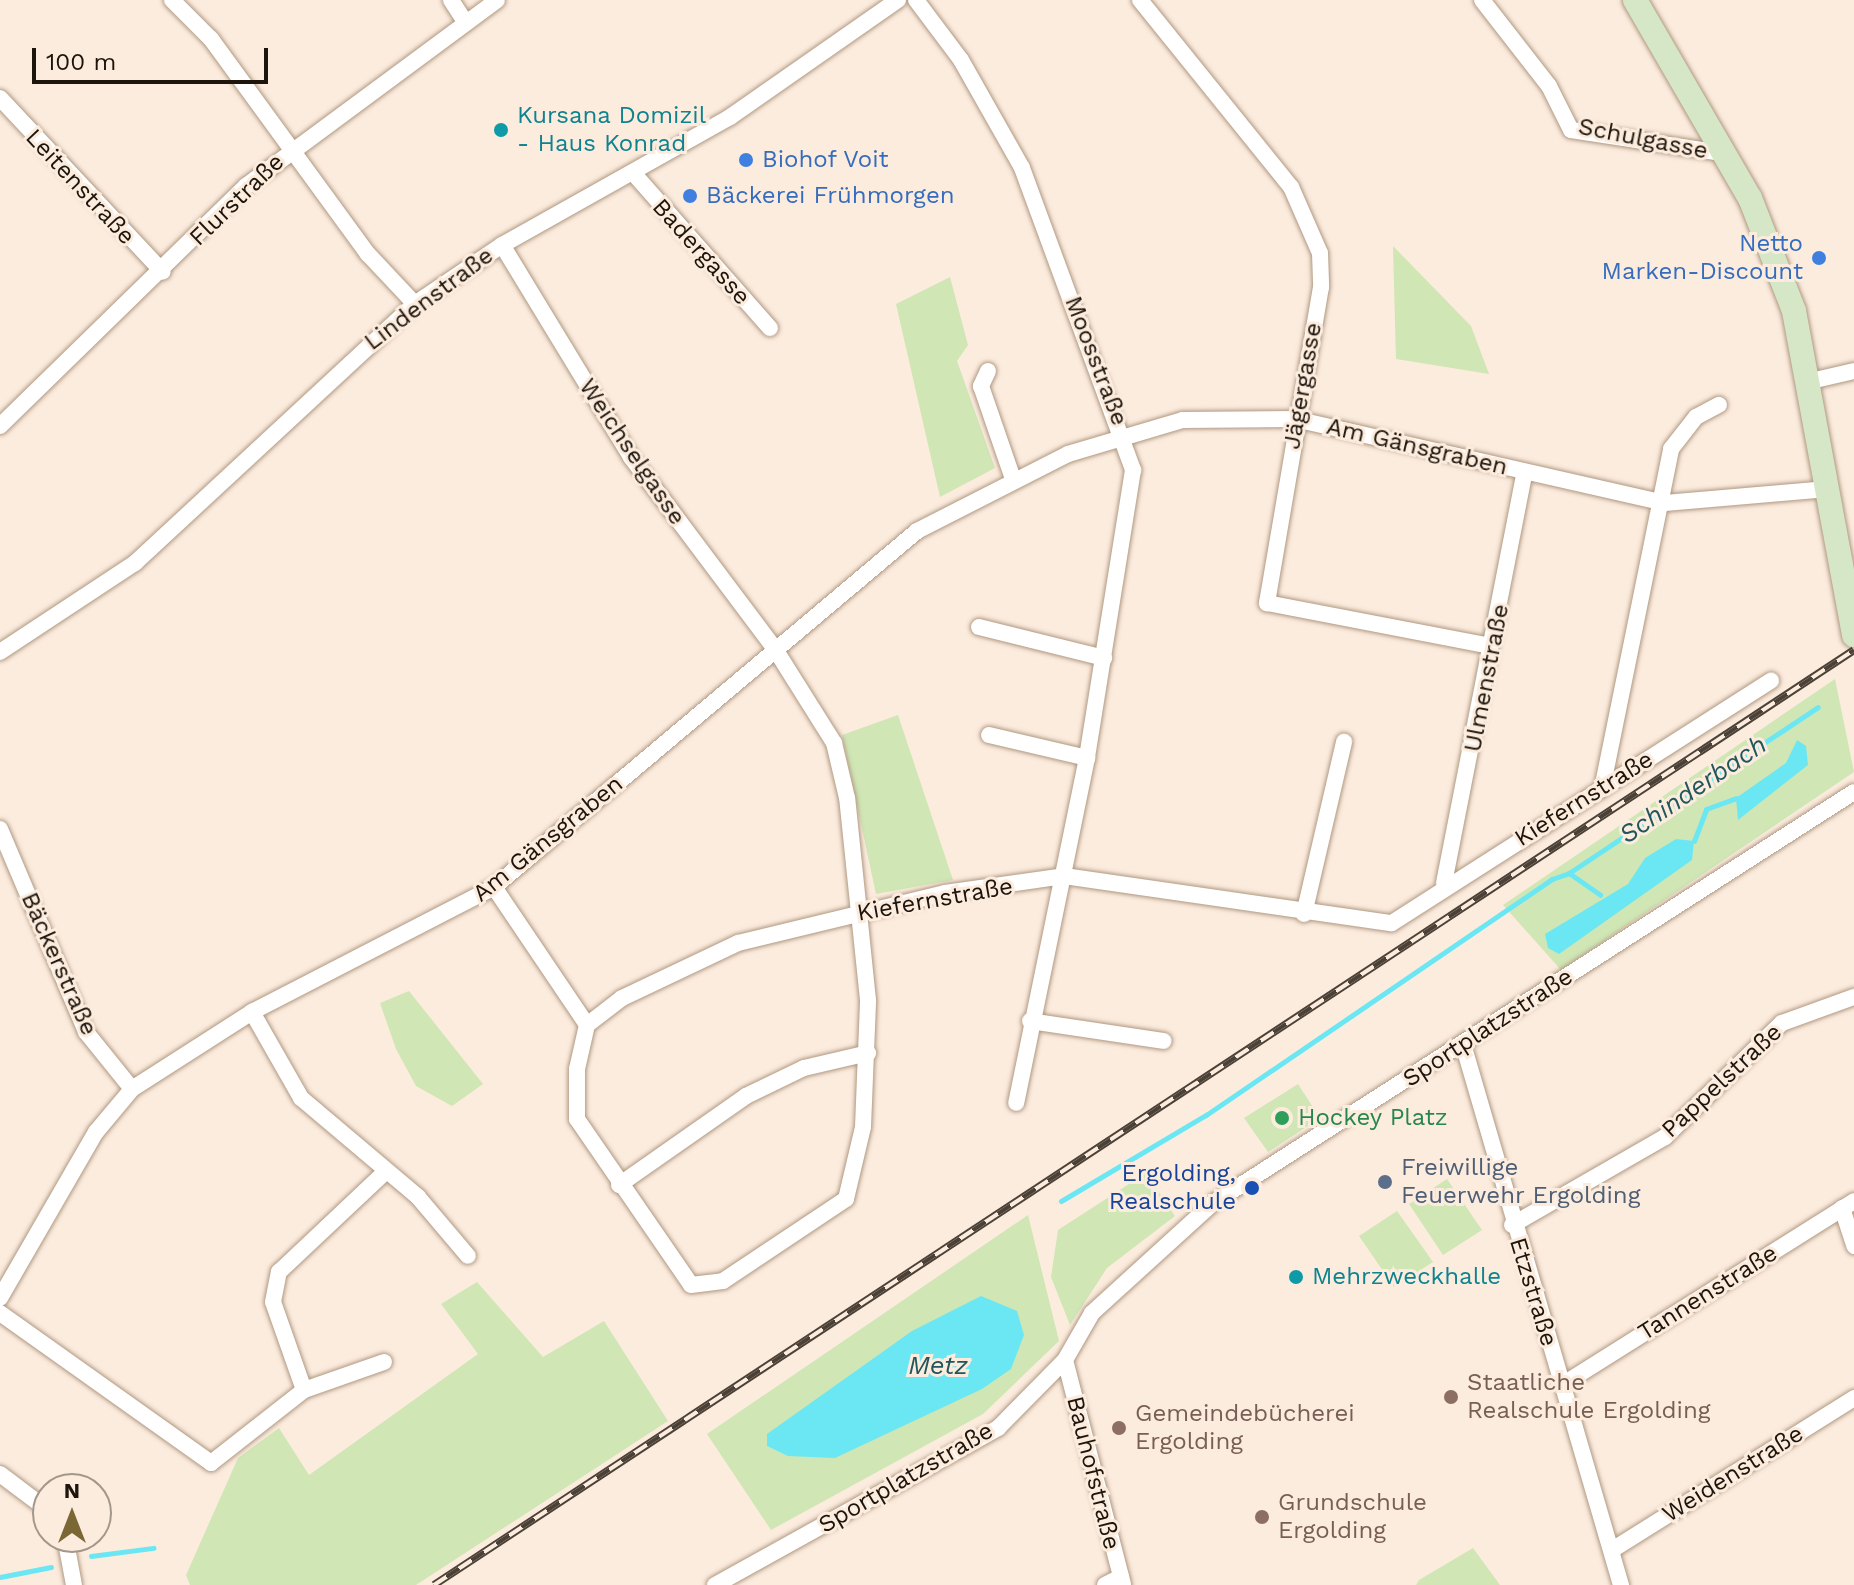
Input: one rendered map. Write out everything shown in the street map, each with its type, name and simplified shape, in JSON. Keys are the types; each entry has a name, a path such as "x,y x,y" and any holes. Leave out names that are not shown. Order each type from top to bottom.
{"street":[{"path":"172,0 293,147 368,254 415,304"},
{"path":"451,0 466,23"},
{"name":"Flurstraße","path":"2,422 293,147 497,0"},
{"name":"Lindenstraße","path":"0,652 135,563 415,304 502,245 635,175 898,0"},
{"name":"Moosstraße","path":"916,0 961,60 1022,168 1123,433 1133,470 1087,758 1064,876 1030,1021 1016,1103"},
{"name":"Jägergasse","path":"1140,0 1311,220 1321,287 1295,419 1267,603 1490,646"},
{"name":"Schulgasse","path":"1482,0 1549,86 1571,130 1727,154"},
{"path":"1635,0 1727,154 1767,237 1811,381 1854,636"},
{"name":"Leitenstraße","path":"0,98 163,272"},
{"name":"Badergasse","path":"635,175 770,328"},
{"name":"Weichselgasse","path":"502,245 638,468 775,649 834,743 860,913 868,1053 853,1189 723,1281 691,1285 619,1185"},
{"path":"988,371 981,386 1013,479"},
{"path":"1811,381 1854,371"},
{"path":"1602,789 1664,503 1671,449 1696,417 1719,405"},
{"name":"Am Gänsgraben","path":"0,1298 96,1132 132,1089 252,1012 494,887 917,531 1013,479 1123,433 1183,420 1295,419 1664,503 1828,489"},
{"name":"Ulmenstraße","path":"1444,883 1525,472"},
{"path":"979,627 1104,658"},
{"name":"Kiefernstraße","path":"587,1025 622,998 738,943 860,913 1064,876 1236,897 1304,914 1392,923 1444,883 1602,789 1771,681"},
{"path":"989,735 1087,758"},
{"path":"1304,914 1344,742"},
{"name":"Sportplatzstraße","path":"715,1585 998,1428 1065,1360 1092,1313 1187,1223 1854,792"},
{"name":"Bäckerstraße","path":"0,829 86,1032 132,1089"},
{"path":"494,887 587,1025 575,1109 619,1185 746,1096 804,1068 868,1053"},
{"name":"Pappelstraße","path":"1512,1225 1665,1137 1782,1023 1854,997"},
{"path":"252,1012 301,1098 418,1197 468,1256"},
{"path":"1030,1021 1164,1041"},
{"name":"Etzstraße","path":"1463,1044 1512,1225 1621,1585"},
{"path":"304,1390 273,1302 279,1272 385,1172"},
{"path":"1848,1204 1854,1246"},
{"name":"Tannenstraße","path":"1562,1385 1848,1204"},
{"path":"0,1313 211,1463 304,1390 384,1362"},
{"name":"Bauhofstraße","path":"1065,1360 1122,1581"},
{"name":"Weidenstraße","path":"1612,1550 1854,1398"},
{"path":"0,1474 32,1498"},
{"path":"68,1553 74,1585"},
{"path":"1105,1585 1122,1581"}],"green space":[{"path":"1393,246 1471,326 1489,374 1396,359"},
{"path":"950,277 968,345 957,361 995,468 940,497 896,304"},
{"path":"1835,679 1854,772 1561,970 1503,905"},
{"path":"898,715 953,880 876,894 842,735"},
{"path":"409,991 483,1084 452,1106 416,1086 396,1049 380,1003"},
{"name":"Hockey Platz","path":"1298,1084 1320,1118 1268,1152 1244,1118"},
{"path":"1146,1173 1175,1216 1107,1268 1070,1325 1051,1277 1058,1230"},
{"path":"1447,1179 1482,1230 1443,1255 1409,1204"},
{"path":"1397,1211 1433,1262 1394,1287 1359,1236"},
{"path":"1028,1215 1059,1341 983,1414 771,1530 707,1434"},
{"path":"477,1282 543,1357 604,1321 668,1421 416,1585 190,1585 186,1575 238,1458 279,1428 309,1475 478,1354 441,1304"},
{"path":"1473,1548 1500,1585 1416,1585 1419,1580"}],"water":[{"path":"1797,740 1806,746 1808,765 1738,820 1736,798 1786,763"},
{"path":"1676,839 1694,841 1692,860 1559,954 1548,948 1545,934 1628,884 1645,858"},
{"name":"Metz","path":"981,1296 1017,1311 1024,1335 1011,1369 982,1389 835,1458 788,1456 767,1446 767,1434 912,1331"}],"waterway":[{"name":"Schinderbach","path":"1569,873 1818,707"},
{"path":"1694,841 1706,809 1736,798"},
{"path":"1061,1201 1206,1115 1552,879 1569,873 1600,895"},
{"name":"Schinderbach","path":"91,1556 153,1548"},
{"name":"Schinderbach","path":"0,1577 51,1567"}],"railway":[{"path":"434,1585 1854,650"}],"place":[{"name":"Kursana Domizil - Haus Konrad","path":"501,130"},
{"name":"Biohof Voit","path":"746,160"},
{"name":"Bäckerei Frühmorgen","path":"690,196"},
{"name":"Netto Marken-Discount","path":"1819,258"},
{"name":"Hockey Platz","path":"1282,1118"},
{"name":"Freiwillige Feuerwehr Ergolding","path":"1385,1182"},
{"name":"Ergolding, Realschule","path":"1252,1188"},
{"name":"Mehrzweckhalle","path":"1296,1277"},
{"name":"Staatliche Realschule Ergolding","path":"1451,1397"},
{"name":"Gemeindebücherei Ergolding","path":"1119,1428"},
{"name":"Grundschule Ergolding","path":"1262,1517"}]}
